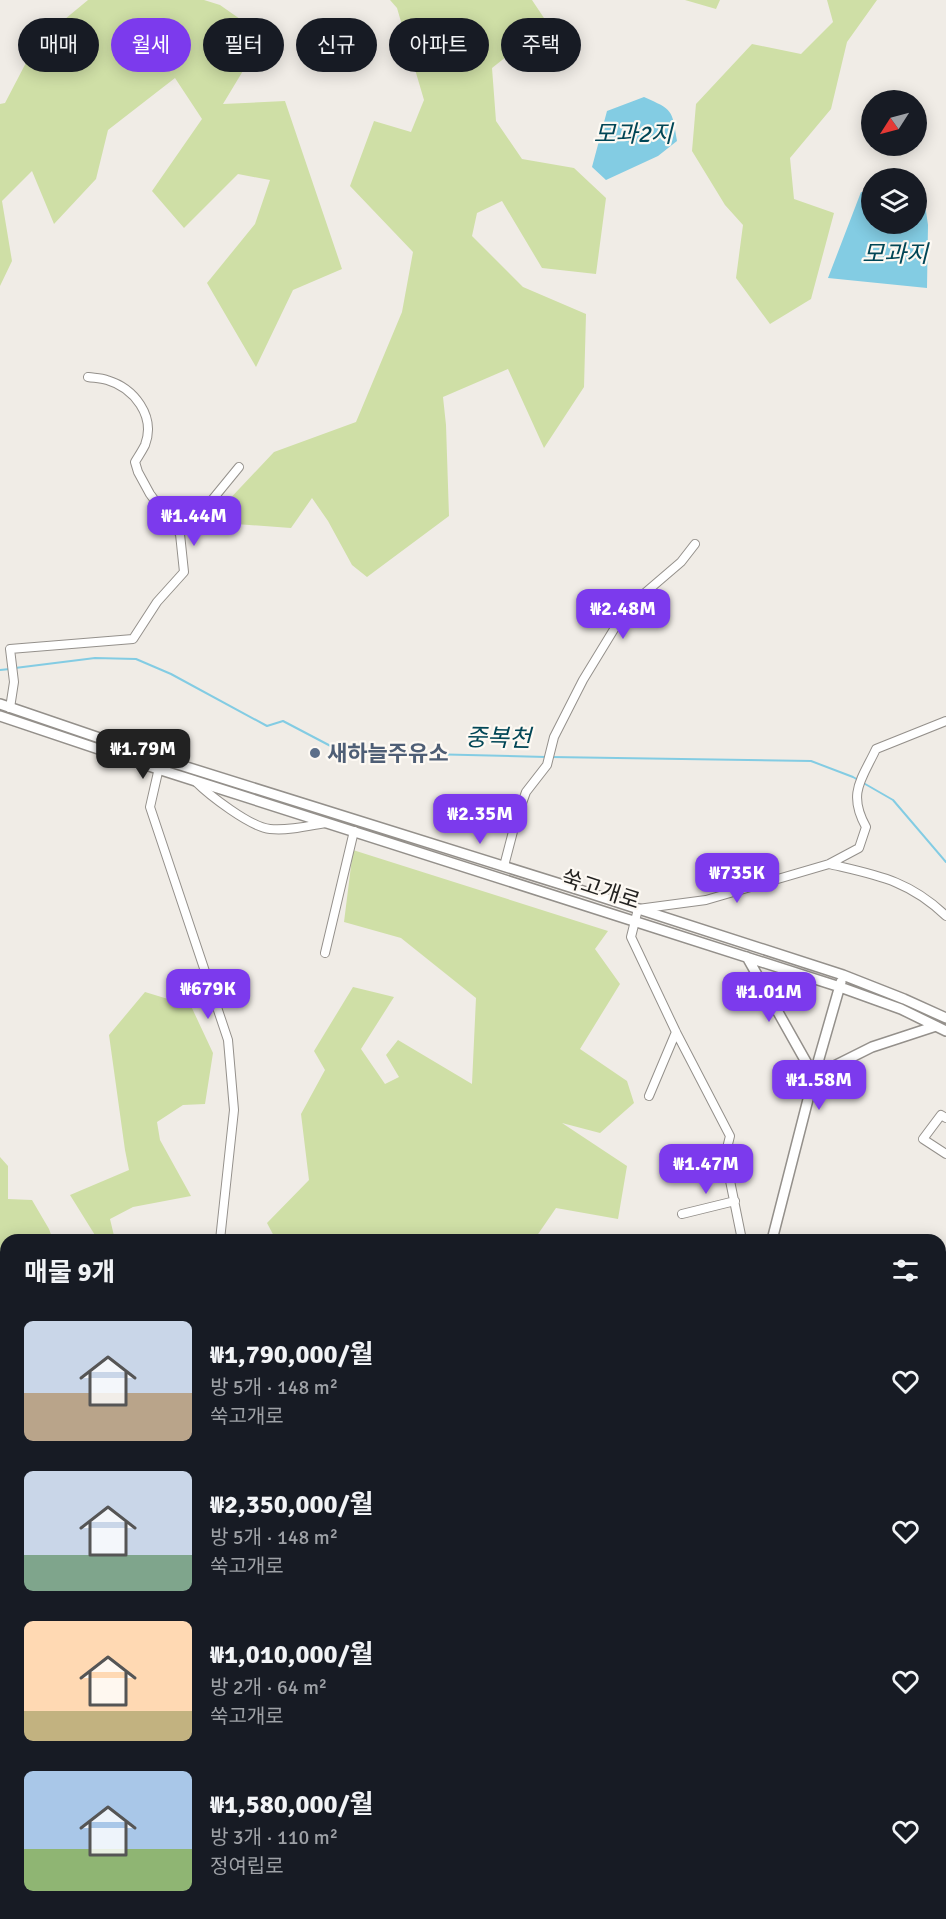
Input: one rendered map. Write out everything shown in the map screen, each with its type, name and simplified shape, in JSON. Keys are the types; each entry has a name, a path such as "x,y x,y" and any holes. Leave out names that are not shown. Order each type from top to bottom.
{"street":[{"path":"10,708 14,682 10,649 133,639 157,602 184,572 180,534 150,494 135,462 145,445 148,424 141,404 128,390 106,380 88,377"},
{"path":"174,525 212,500 239,467"},
{"path":"504,866 526,792 547,765 554,737 583,680 632,604 681,562 695,544"},
{"name":"쑥고개로","path":"0,704 161,759 843,975 946,1018"},
{"name":"쑥고개로","path":"0,716 158,769 840,987 901,1009 946,1031"},
{"path":"741,1234 726,1156 730,1136 676,1032 631,937 638,909 706,900 829,864 859,848 866,827 857,812 856,793 876,749 946,721"},
{"path":"161,759 150,807 228,1040 234,1110 221,1234"},
{"path":"194,780 205,791 241,816 268,829 296,828 326,823"},
{"path":"325,953 354,831"},
{"path":"829,864 884,876 910,888 946,916"},
{"path":"747,957 814,1076"},
{"path":"774,1234 814,1076 843,975"},
{"path":"814,1076 872,1047 936,1026"},
{"path":"649,1096 676,1032"},
{"path":"946,1118 941,1115 923,1139 946,1154"},
{"path":"682,1214 735,1201"}],"green space":[{"path":"88,0 204,0 220,5 238,18 203,18 203,72 242,72 223,104 285,101 342,269 293,290 256,367 207,283 255,224 270,180 238,174 184,228 152,191 202,119 175,78 108,130 96,179 54,224 32,171 2,201 12,261 0,286 0,104 5,103 21,72 99,72 99,18 66,18"},
{"path":"390,0 532,0 544,18 501,18 501,61 492,68 496,121 522,159 574,168 606,198 596,274 542,268 502,201 477,213 472,236 523,287 586,314 584,387 544,448 508,369 443,397 449,516 367,577 352,565 328,521 312,498 291,528 208,522 274,452 356,422 402,312 413,252 350,186 374,121 411,132 424,100 416,72 489,72 489,18 400,18 397,8"},
{"path":"685,0 720,0 716,9"},
{"path":"827,0 877,0 847,42 831,109 790,158 794,199 834,213 811,299 770,324 736,278 743,225 725,205 692,151 696,104 752,44 801,54 833,22"},
{"path":"353,850 608,931 595,949 620,984 580,1049 627,1081 634,1103 600,1133 562,1123 627,1166 618,1219 556,1208 538,1234 273,1234 267,1223 309,1180 301,1114 325,1070 314,1051 353,987 394,997 361,1049 385,1084 399,1077 386,1055 398,1040 472,1084 476,998 401,938 344,922"},
{"path":"145,992 191,1006 213,1053 205,1104 183,1105 157,1122 160,1140 191,1196 133,1207 110,1219 114,1234 94,1234 70,1195 129,1170 109,1035"},
{"path":"0,1157 8,1166 8,1199 32,1200 51,1234 0,1234"}],"water":[{"name":"모과2지","path":"644,97 670,112 677,141 658,156 606,180 592,167 607,111"},
{"name":"모과지","path":"861,192 861,234 927,234 927,218 928,225 927,288 828,278"}],"waterway":[{"name":"중복천","path":"15,668 95,658 136,659 171,674 267,726 283,721 342,752 546,757"},
{"name":"중복천","path":"0,670 10,669"},
{"name":"중복천","path":"551,757 811,761 853,777 893,800 946,862"}],"place":[{"name":"새하늘주유소","path":"315,753"}]}
